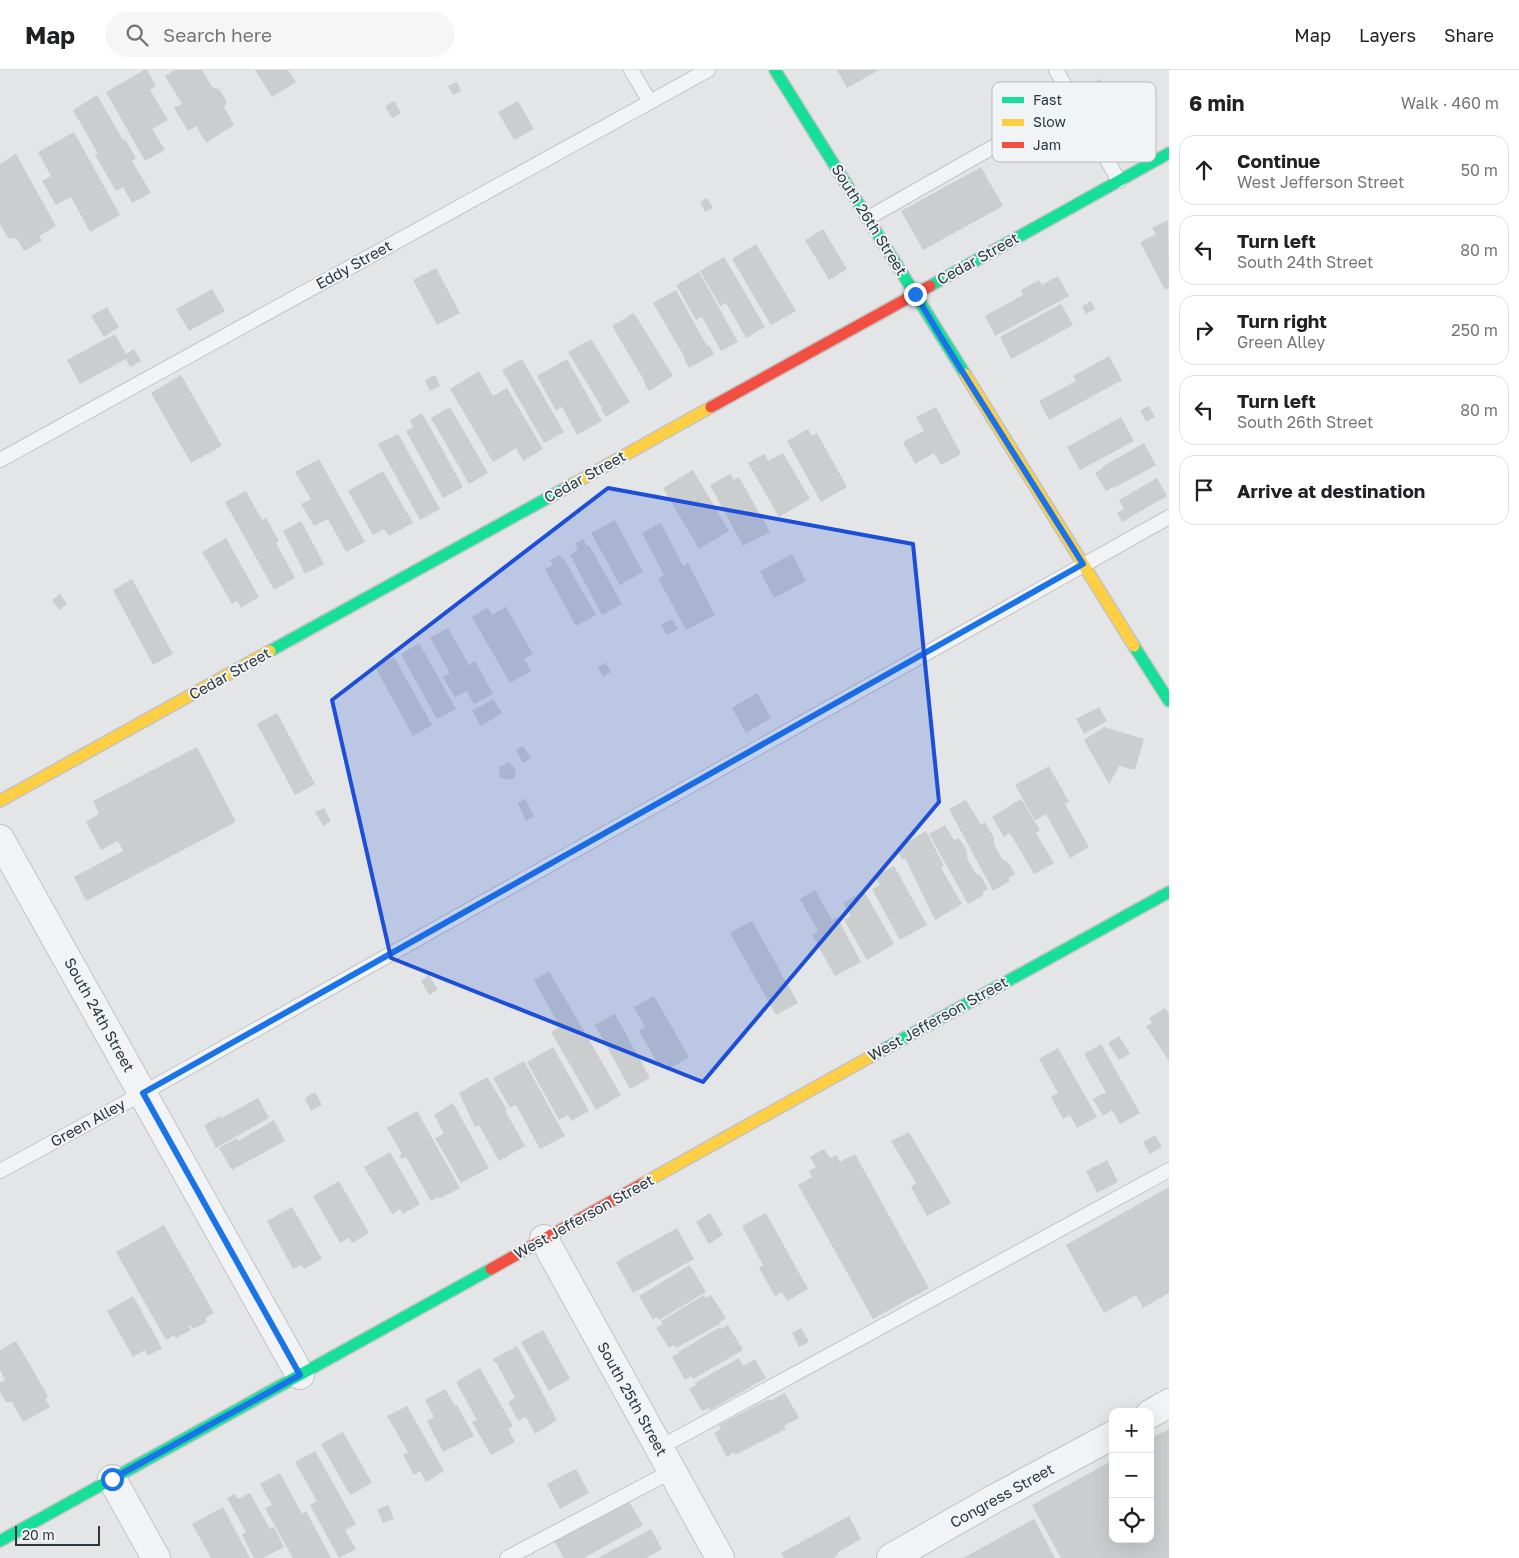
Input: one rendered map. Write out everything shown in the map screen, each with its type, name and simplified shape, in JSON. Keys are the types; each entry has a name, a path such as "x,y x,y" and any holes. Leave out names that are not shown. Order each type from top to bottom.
{"street":[{"name":"South 26th Street","path":"775,70 1169,701"},
{"name":"Cedar Street","path":"1156,161 1169,154"},
{"name":"Cedar Street","path":"0,801 1154,162"},
{"name":"South 24th Street","path":"0,839 300,1375"},
{"name":"West Jefferson Street","path":"0,1541 994,987 1165,894"},
{"name":"South 25th Street","path":"544,1239 720,1558"},
{"path":"1154,1412 1169,1403"},
{"name":"Congress Street","path":"891,1558 992,1500 1109,1437"},
{"path":"112,1479 156,1558"}],"lane":[{"path":"631,70 650,102"},
{"name":"Eddy Street","path":"0,460 708,70"},
{"path":"1056,70 1063,82"},
{"path":"868,218 992,148"},
{"path":"1108,162 1119,181"},
{"name":"Green Alley","path":"0,1171 143,1093 1169,517"},
{"path":"1165,894 1169,911"},
{"path":"507,1558 666,1460 1169,1170"}],"highlighted area":[{"path":"608,488 913,544 939,802 703,1082 391,958 332,700"}],"building":[{"path":"147,70 156,86 150,90 168,120 152,129 165,150 145,161 106,92"},
{"path":"175,70 202,70 212,87 219,89 227,102 224,107 234,125 206,143 196,126 188,131 174,108 182,104 165,76"},
{"path":"255,70 288,70 296,82 272,97"},
{"path":"837,70 879,70 847,88"},
{"path":"457,82 461,91 453,95 448,86"},
{"path":"97,95 123,140 125,139 136,158 132,161 151,193 132,203 123,187 116,191 95,155 98,154 73,110"},
{"path":"394,101 401,113 392,118 385,106"},
{"path":"518,101 534,129 514,140 498,112"},
{"path":"74,132 120,215 90,232 71,197 56,205 42,181 51,176 38,152"},
{"path":"16,154 56,226 39,236 42,241 24,251 17,239 8,238 0,224 0,164"},
{"path":"981,167 1003,206 923,250 901,211"},
{"path":"707,198 713,208 705,212 700,202"},
{"path":"1168,220 1169,287 1165,290 1140,242 1156,234 1152,228"},
{"path":"823,229 847,269 829,280 805,240"},
{"path":"756,244 796,311 771,325 732,259"},
{"path":"724,257 765,327 746,338 726,303 720,306 700,271"},
{"path":"436,268 460,313 437,325 413,280"},
{"path":"699,272 738,342 721,351 702,317 696,320 676,285"},
{"path":"1058,276 1069,296 995,336 985,316 1023,295 1021,290 1039,280 1042,285"},
{"path":"212,289 225,311 189,331 176,309"},
{"path":"676,290 707,346 709,345 714,354 689,368 653,303"},
{"path":"1091,301 1095,309 1086,314 1082,306"},
{"path":"1061,304 1073,325 1011,359 1000,337"},
{"path":"107,307 119,327 104,337 91,316"},
{"path":"634,313 673,376 649,391 612,326"},
{"path":"115,334 126,354 134,349 141,361 130,367 126,359 80,384 67,360"},
{"path":"591,339 630,402 606,417 568,352"},
{"path":"1109,356 1122,380 1049,420 1039,401 1076,381 1073,376"},
{"path":"522,359 564,432 544,443 502,370"},
{"path":"567,359 602,421 577,435 562,407 556,411 537,376"},
{"path":"479,371 493,396 507,388 543,449 523,461 516,448 493,462 450,389"},
{"path":"181,375 222,446 191,463 151,393"},
{"path":"435,375 440,386 430,391 425,380"},
{"path":"1149,406 1155,417 1146,422 1140,410"},
{"path":"450,407 488,473 469,484 431,418"},
{"path":"936,407 961,454 941,465 934,453 915,464 903,442 924,431 916,417"},
{"path":"422,413 463,487 443,498 406,431 413,427 410,420"},
{"path":"1121,417 1134,441 1080,470 1067,447"},
{"path":"808,429 812,436 817,433 847,487 821,502 787,441"},
{"path":"398,434 440,509 420,520 378,444"},
{"path":"1144,443 1156,465 1106,491 1095,473"},
{"path":"783,453 810,499 779,517 748,463 764,454 768,461"},
{"path":"319,459 365,542 346,552 328,519 314,526 301,504 311,499 295,472"},
{"path":"693,470 729,531 699,549 663,488"},
{"path":"383,471 413,523 389,536 384,529 373,535 348,491"},
{"path":"730,474 734,480 739,477 770,532 743,546 710,485"},
{"path":"1157,478 1167,496 1122,522 1117,513 1124,509 1119,500"},
{"path":"246,491 262,520 266,518 279,541 276,543 295,578 274,590 225,502"},
{"path":"615,520 643,572 620,585 591,533"},
{"path":"301,521 324,564 305,574 283,531"},
{"path":"661,523 683,566 688,563 715,615 686,630 658,578 664,575 642,533"},
{"path":"226,538 259,597 241,608 237,601 232,604 202,552"},
{"path":"583,539 587,546 589,545 622,604 602,615 570,555 578,550 575,544"},
{"path":"792,554 806,581 774,598 760,571"},
{"path":"560,555 596,615 576,626 545,569 553,565 550,560"},
{"path":"132,579 173,654 153,665 113,590"},
{"path":"60,594 67,604 59,610 52,600"},
{"path":"488,607 492,615 506,607 533,654 524,659 531,671 510,683 472,617"},
{"path":"672,619 678,629 667,635 661,625"},
{"path":"448,628 469,665 475,661 493,694 474,704 467,691 455,697 443,677 450,673 430,638"},
{"path":"419,643 456,709 437,719 401,654"},
{"path":"394,657 432,725 413,736 375,667"},
{"path":"606,663 611,672 603,677 598,667"},
{"path":"757,693 771,718 746,733 732,708"},
{"path":"493,699 502,713 481,726 472,711"},
{"path":"1099,707 1107,721 1084,734 1076,719"},
{"path":"277,713 315,784 295,795 257,724"},
{"path":"1104,727 1144,739 1135,770 1119,766 1109,784 1084,740"},
{"path":"523,746 531,758 523,763 516,750"},
{"path":"197,747 236,822 86,901 74,877 123,851 118,841 101,850 86,822 99,814 93,801"},
{"path":"508,762 516,769 514,778 506,780 500,777 499,767"},
{"path":"1049,766 1069,802 1065,804 1089,847 1070,858 1046,814 1035,821 1015,785"},
{"path":"525,799 534,816 526,821 518,803"},
{"path":"1021,799 1040,830 1036,833 1054,863 1034,874 1010,833 1004,837 992,817"},
{"path":"966,800 981,825 985,822 1002,859 1008,862 1015,874 1008,878 1010,881 993,891 949,809"},
{"path":"324,808 331,821 323,826 315,812"},
{"path":"945,825 954,840 959,838 967,851 967,858 976,874 980,875 988,889 982,893 984,895 968,904 929,834"},
{"path":"926,831 944,866 941,868 962,904 935,920 905,858 902,860 897,848"},
{"path":"894,866 927,925 900,940 872,889 880,885 875,876"},
{"path":"815,890 832,920 837,917 861,962 835,976 812,935 818,931 800,899"},
{"path":"864,891 894,944 867,960 844,920 851,916 843,903"},
{"path":"752,921 798,1003 776,1015 730,933"},
{"path":"549,971 621,1095 596,1110 551,1032 560,1027 534,980"},
{"path":"429,975 438,990 429,995 421,981"},
{"path":"654,996 689,1057 669,1069 665,1062 659,1066 639,1031 645,1027 634,1007"},
{"path":"1165,1008 1169,1014 1169,1061 1146,1026 1152,1023 1149,1018"},
{"path":"615,1014 650,1078 630,1089 595,1025"},
{"path":"1119,1036 1130,1054 1119,1060 1108,1043"},
{"path":"1101,1044 1140,1113 1120,1124 1112,1110 1103,1116 1093,1099 1106,1092 1084,1054"},
{"path":"553,1047 589,1111 571,1121 568,1115 559,1120 527,1062"},
{"path":"1058,1048 1097,1117 1077,1128 1070,1115 1063,1119 1051,1097 1058,1093 1039,1059"},
{"path":"524,1061 565,1136 540,1149 516,1105 510,1108 493,1078"},
{"path":"487,1077 507,1109 505,1110 525,1146 499,1161 479,1125 475,1127 459,1093"},
{"path":"315,1092 322,1105 311,1111 305,1098"},
{"path":"258,1098 269,1118 216,1148 204,1125 221,1116 222,1118"},
{"path":"453,1103 489,1168 461,1183 435,1138 444,1134 434,1115"},
{"path":"417,1111 460,1188 431,1201 406,1157 402,1159 399,1155 402,1154 387,1128"},
{"path":"274,1120 285,1141 232,1170 219,1148 237,1138 238,1141"},
{"path":"909,1132 951,1203 927,1216 911,1187 916,1183 891,1141"},
{"path":"1155,1135 1162,1147 1150,1154 1143,1142"},
{"path":"824,1149 830,1158 837,1155 840,1162 855,1154 929,1288 873,1319 798,1185 812,1177 809,1171 816,1167 810,1157"},
{"path":"390,1152 420,1204 403,1214 400,1209 392,1214 364,1167"},
{"path":"1107,1160 1118,1182 1097,1193 1086,1171"},
{"path":"339,1181 369,1233 352,1243 349,1238 340,1243 313,1196"},
{"path":"1169,1187 1169,1293 1143,1308 1136,1295 1104,1313 1066,1245"},
{"path":"292,1207 322,1259 304,1269 302,1265 293,1269 267,1221"},
{"path":"710,1213 723,1235 709,1244 696,1222"},
{"path":"766,1213 808,1289 787,1301 782,1292 775,1296 759,1268 763,1265 742,1226"},
{"path":"164,1225 214,1313 205,1318 207,1322 193,1329 191,1326 189,1327 191,1330 176,1338 174,1335 166,1340 116,1252"},
{"path":"677,1228 694,1259 633,1293 616,1262"},
{"path":"690,1265 706,1292 659,1320 657,1317 653,1320 639,1296"},
{"path":"704,1295 706,1298 711,1295 726,1318 720,1324 676,1348 674,1345 669,1348 656,1328 663,1324 661,1321"},
{"path":"133,1296 162,1348 148,1356 145,1350 133,1357 107,1311"},
{"path":"728,1325 743,1350 693,1379 691,1376 685,1380 672,1357 720,1327 721,1329"},
{"path":"801,1328 809,1342 799,1347 792,1333"},
{"path":"543,1330 570,1379 549,1391 521,1342"},
{"path":"16,1341 48,1396 45,1398 50,1407 23,1422 12,1402 6,1402 0,1392 0,1383 5,1380 0,1370 0,1350"},
{"path":"517,1346 557,1420 535,1434 526,1417 518,1421 508,1402 515,1398 493,1359"},
{"path":"739,1358 743,1366 755,1359 766,1378 710,1410 709,1408 702,1411 689,1389 696,1385 695,1383"},
{"path":"480,1368 513,1426 508,1429 515,1442 491,1455 472,1422 477,1420 456,1382"},
{"path":"445,1389 455,1406 457,1405 474,1436 443,1452 427,1421 434,1417 425,1400"},
{"path":"785,1393 799,1418 784,1426 786,1429 735,1455 734,1452 727,1457 714,1433 721,1429 719,1425 769,1399 770,1401"},
{"path":"407,1406 444,1471 426,1482 420,1471 414,1475 403,1455 408,1452 387,1416"},
{"path":"1169,1429 1169,1558 1061,1558 1032,1505 1109,1462 1109,1543 1154,1543 1154,1437"},
{"path":"343,1432 372,1483 350,1495 321,1444"},
{"path":"315,1451 356,1524 345,1530 356,1549 339,1558 310,1505 317,1501 295,1462"},
{"path":"576,1469 589,1493 560,1509 547,1484"},
{"path":"280,1473 302,1514 306,1511 331,1558 293,1558 265,1508 272,1505 260,1484"},
{"path":"250,1493 270,1529 274,1527 284,1547 263,1558 254,1558 242,1535 246,1532 227,1498 235,1494 238,1499"},
{"path":"628,1500 643,1525 584,1558 564,1558 554,1541"},
{"path":"388,1505 394,1519 383,1523 377,1510"},
{"path":"223,1507 250,1558 211,1558 192,1524"},
{"path":"849,1516 861,1539 837,1553 838,1555 833,1558 784,1558 781,1553"},
{"path":"1034,1519 1055,1558 963,1558"},
{"path":"651,1529 662,1549 646,1558 598,1558"}],"traffic: fast":[{"path":"775,70 965,374"},
{"path":"1156,160 1169,153"},
{"path":"930,286 1153,162"},
{"path":"270,651 573,484"},
{"path":"1134,646 1169,701"},
{"path":"870,1057 1169,892"},
{"path":"0,1541 491,1269"}],"traffic: slow":[{"path":"965,374 1134,646"},
{"path":"573,484 711,407"},
{"path":"0,801 270,651"},
{"path":"642,1184 870,1057"}],"traffic: jam":[{"path":"711,407 930,286"},
{"path":"491,1269 642,1184"}],"route":[{"path":"112,1479 300,1375 143,1093 1083,564 915,294"}]}
